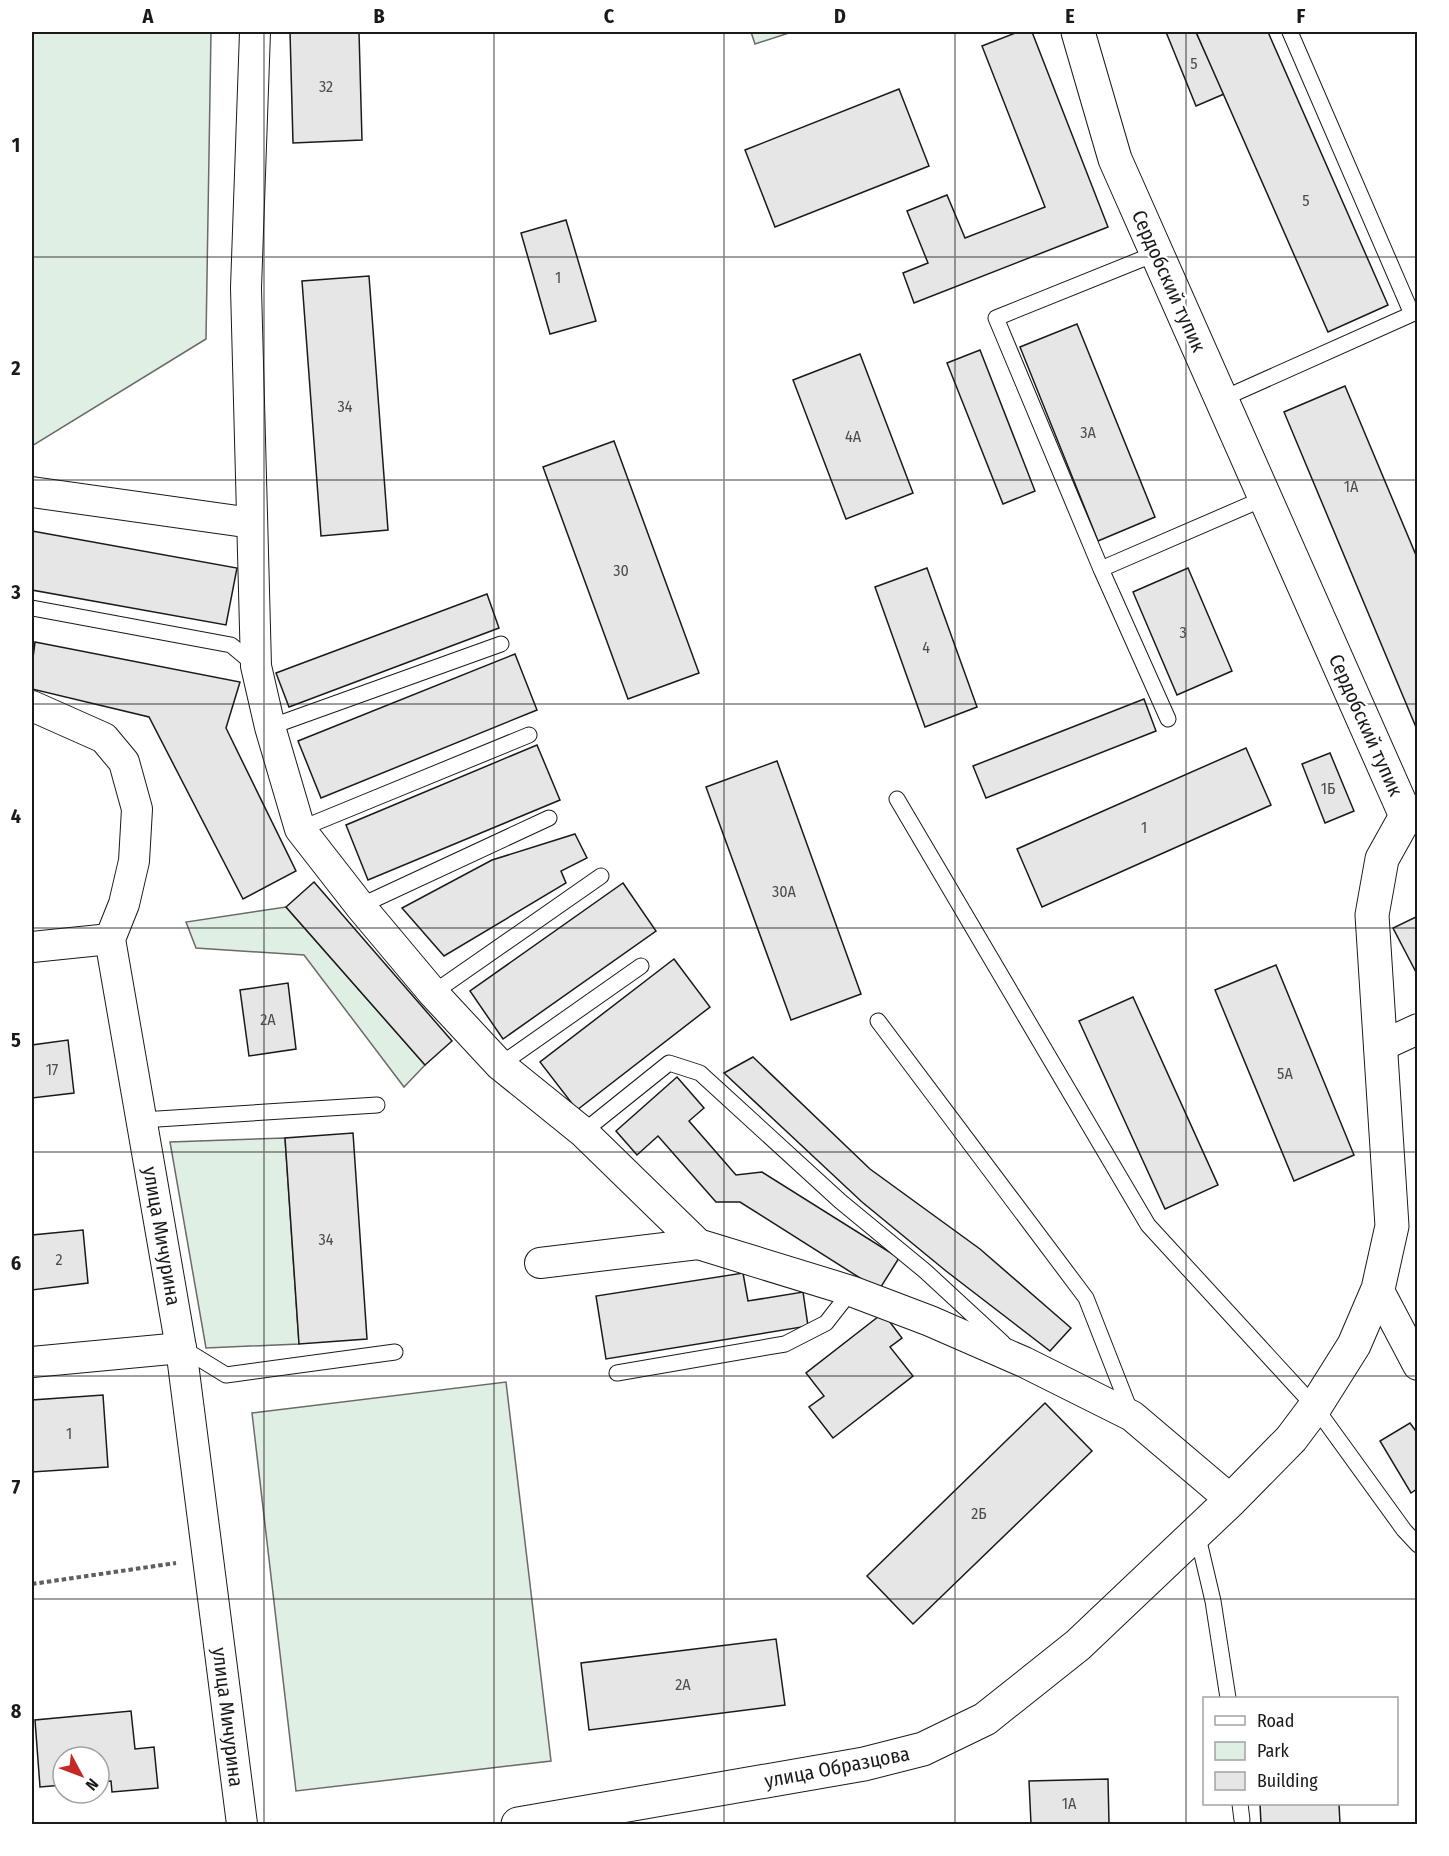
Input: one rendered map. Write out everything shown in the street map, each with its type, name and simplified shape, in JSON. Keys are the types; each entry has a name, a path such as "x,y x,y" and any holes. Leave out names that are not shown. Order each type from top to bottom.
{"street":[{"path":"255,32 246,288 256,666 270,727 300,829 360,906 433,993 500,1065 583,1132 698,1244"},
{"name":"Сердобский тупик","path":"1078,32 1116,159 1265,498 1412,814 1382,859 1371,915 1392,1226 1378,1288 1353,1345 1315,1407 1269,1463"},
{"path":"32,492 252,523"},
{"path":"32,706 104,738 124,762 136,809 134,861 124,904 110,939 32,947"},
{"name":"улица Мичурина","path":"110,939 181,1348 242,1824"},
{"path":"1379,1047 1418,1029"},
{"path":"540,1263 698,1244 851,1291 930,1321 1024,1362 1132,1416 1231,1500"},
{"path":"1378,1288 1418,1365"},
{"path":"32,1362 181,1348"},
{"name":"улица Образцова","path":"518,1824 611,1816 864,1764 923,1749 985,1719 1069,1653 1269,1463"}],"lane":[{"path":"1222,399 1412,314 1290,32"},
{"path":"1157,253 996,318 1101,569 1168,719"},
{"path":"1101,569 1265,498"},
{"path":"32,608 231,645 256,666"},
{"path":"270,727 501,644"},
{"path":"300,829 529,735"},
{"path":"897,800 1148,1226 1315,1407 1404,1530 1418,1545"},
{"path":"360,906 549,818"},
{"path":"433,993 602,876"},
{"path":"500,1065 640,966"},
{"path":"878,1021 1086,1298 1132,1416"},
{"path":"583,1132 669,1063 700,1073 840,1201 925,1271 1024,1362"},
{"path":"142,1120 377,1105"},
{"path":"617,1373 785,1344 826,1323 851,1291"},
{"path":"181,1348 226,1375 395,1352"},
{"path":"1197,1533 1213,1601 1228,1697"},
{"path":"1240,1805 1242,1820"}],"path":[{"path":"32,1584 208,1559"}],"green space":[{"path":"32,32 211,32 206,339 32,446"},
{"path":"751,32 792,32 755,44"},
{"path":"286,907 425,1065 404,1087 304,955 196,948 186,922"},
{"path":"285,1138 299,1344 206,1348 170,1142"},
{"path":"506,1382 551,1761 296,1791 252,1413"}],"building":[{"path":"290,32 359,32 362,140 293,143"},
{"path":"1018,32 1032,32 1108,227 914,303 903,273 928,263 907,211 947,195 965,238 1045,207 982,46"},
{"path":"1166,32 1196,32 1224,94 1196,106"},
{"path":"1196,32 1268,32 1388,305 1328,332"},
{"path":"899,89 929,166 775,227 745,150"},
{"path":"566,220 596,321 550,334 521,233"},
{"path":"369,276 388,530 321,536 302,281"},
{"path":"1077,324 1155,517 1098,541 1020,347"},
{"path":"980,350 1035,491 1003,504 947,363"},
{"path":"860,354 913,493 846,519 793,380"},
{"path":"1345,386 1418,560 1418,732 1284,412"},
{"path":"614,441 699,673 628,699 543,467"},
{"path":"32,531 237,568 226,625 32,590"},
{"path":"927,568 977,707 925,727 875,587"},
{"path":"1188,568 1232,671 1177,695 1133,592"},
{"path":"487,594 499,628 289,707 276,673"},
{"path":"35,642 240,682 226,728 296,871 243,899 149,717 32,689"},
{"path":"515,654 537,710 321,798 298,741"},
{"path":"1144,699 1156,731 986,798 973,766"},
{"path":"537,745 560,800 368,880 346,825"},
{"path":"1246,748 1271,805 1042,907 1017,849"},
{"path":"1330,753 1354,811 1325,823 1302,764"},
{"path":"777,761 861,994 791,1020 706,787"},
{"path":"575,834 587,858 561,871 566,883 444,956 402,908 492,860"},
{"path":"314,882 452,1041 425,1065 286,907"},
{"path":"623,883 656,931 503,1039 470,991"},
{"path":"1418,916 1418,976 1393,928"},
{"path":"674,959 710,1007 577,1110 540,1062"},
{"path":"1276,965 1354,1155 1294,1181 1215,990"},
{"path":"288,983 296,1049 249,1056 240,990"},
{"path":"1133,997 1218,1185 1165,1209 1079,1021"},
{"path":"68,1040 74,1093 32,1098 32,1045"},
{"path":"753,1057 870,1169 980,1249 1071,1328 1050,1351 946,1271 862,1202 724,1073"},
{"path":"677,1077 704,1108 689,1121 736,1175 762,1172 899,1258 879,1290 740,1202 716,1202 658,1136 637,1155 616,1131"},
{"path":"353,1133 367,1339 299,1344 285,1138"},
{"path":"83,1230 88,1283 32,1290 32,1235"},
{"path":"743,1273 748,1301 803,1292 808,1326 606,1359 596,1296"},
{"path":"883,1313 902,1338 890,1347 913,1376 833,1438 809,1407 824,1396 806,1373"},
{"path":"103,1395 108,1467 32,1472 32,1400"},
{"path":"1045,1403 1092,1451 913,1624 867,1576"},
{"path":"1410,1423 1418,1434 1418,1490 1411,1493 1380,1441"},
{"path":"776,1639 785,1705 589,1730 581,1663"},
{"path":"131,1711 135,1749 154,1747 158,1788 112,1792 111,1745 51,1745 51,1786 40,1787 35,1720"},
{"path":"1108,1779 1109,1824 1031,1824 1029,1781"},
{"path":"1260,1805 1339,1805 1340,1824 1261,1824"}]}
